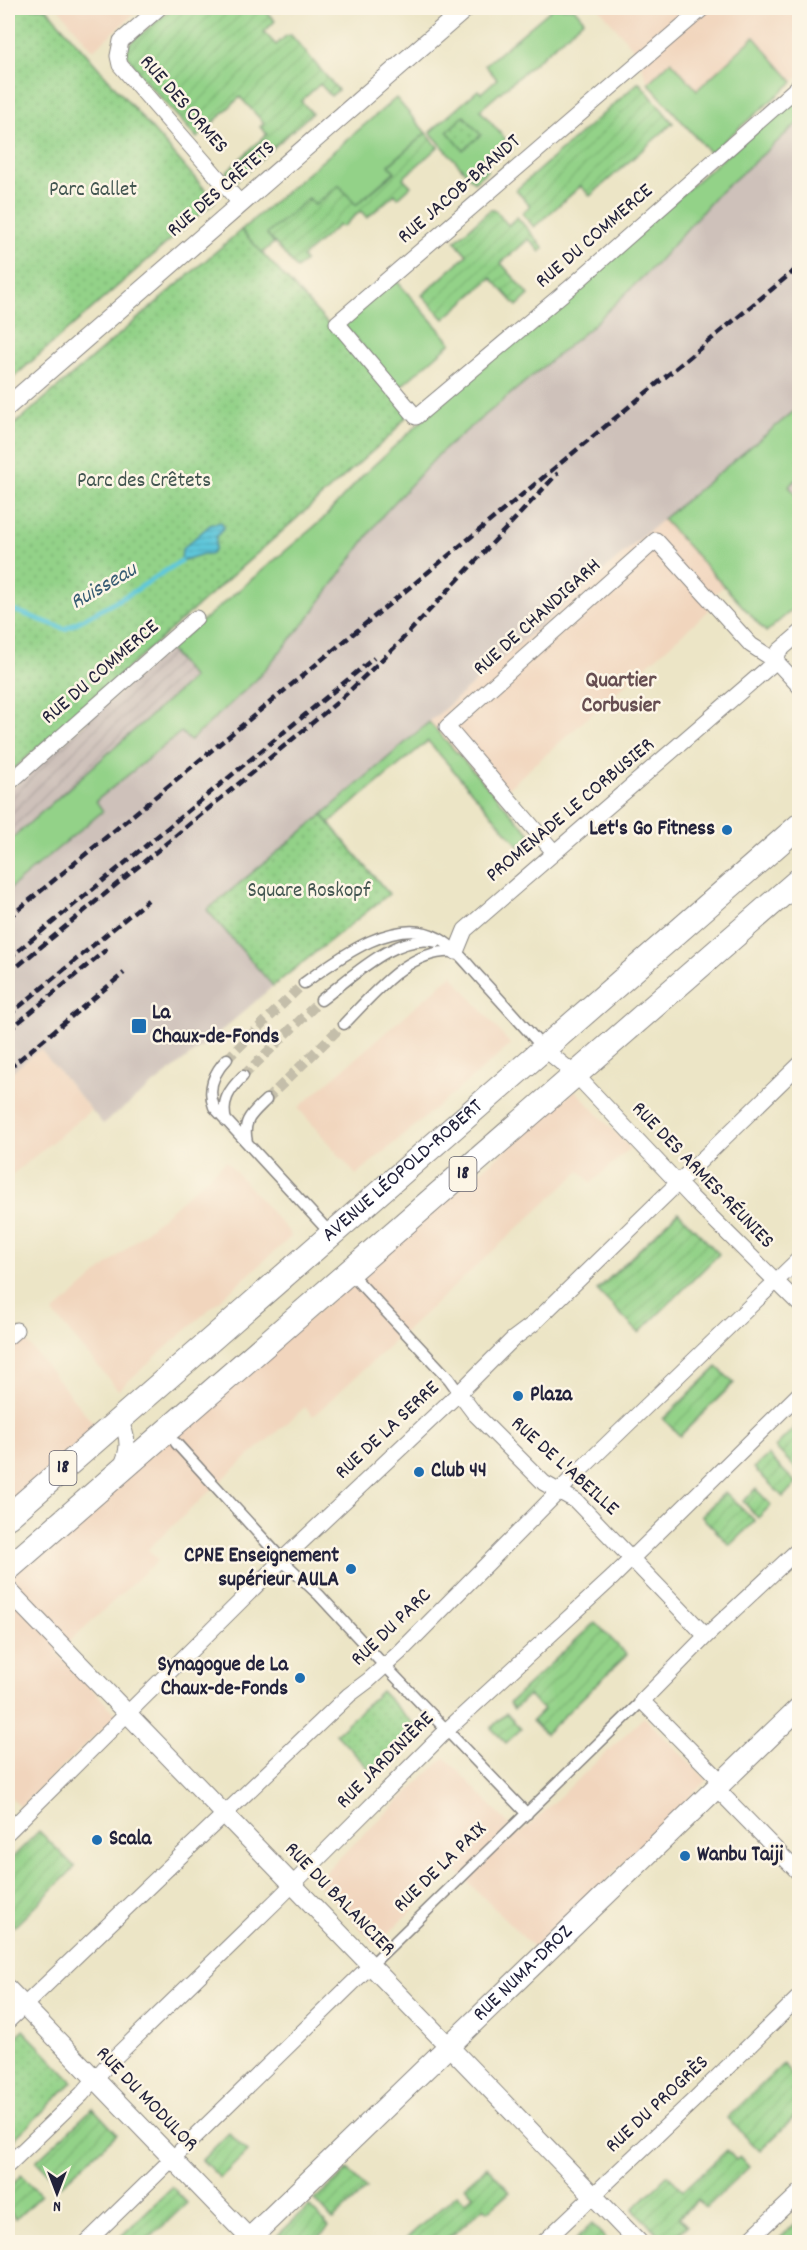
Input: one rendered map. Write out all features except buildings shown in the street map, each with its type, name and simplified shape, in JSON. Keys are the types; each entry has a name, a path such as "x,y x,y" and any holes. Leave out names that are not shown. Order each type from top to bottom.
{"main road":[{"name":"AVENUE LÉOPOLD-ROBERT","path":"8,1517 800,825"},
{"name":"AVENUE LÉOPOLD-ROBERT","path":"8,1569 800,879"},
{"name":"RUE NUMA-DROZ","path":"249,2241 800,1707"}],"street":[{"name":"RUE DES ORMES","path":"159,8 121,41 118,56 120,65 240,203"},
{"name":"RUE DES CRÊTETS","path":"8,406 466,8"},
{"name":"RUE JACOB-BRANDT","path":"416,417 337,322 703,8"},
{"name":"RUE DU COMMERCE","path":"416,417 572,286 800,85"},
{"name":"RUE DE CHANDIGARH","path":"554,852 447,727 656,540 751,645 776,661"},
{"name":"RUE DU COMMERCE","path":"8,784 196,618"},
{"name":"PROMENADE LE CORBUSIER","path":"456,952 465,930 776,661 779,651 800,633"},
{"path":"776,661 800,687"},
{"path":"304,982 347,952 373,939 389,934 424,933 437,937 456,952 543,1048"},
{"path":"321,1000 376,959 400,945 428,940 437,941 456,952"},
{"path":"344,1024 395,974 427,955 436,952 456,952"},
{"name":"RUE DES ARMES-RÉUNIES","path":"543,1048 576,1075 678,1183 800,1305"},
{"path":"226,1059 214,1076 211,1094 214,1107 331,1234"},
{"name":"RUE DE LA SERRE","path":"8,1832 282,1560 513,1339 533,1324 800,1064"},
{"path":"226,1122 224,1107 227,1093 243,1076"},
{"path":"247,1143 244,1127 247,1120 266,1100"},
{"name":"RUE DU PARC","path":"8,2021 349,1695 392,1660 559,1492 800,1258"},
{"name":"RUE DE L'ABEILLE","path":"350,1273 449,1379 474,1413 544,1483 576,1501 706,1636"},
{"name":"RUE JARDINIÈRE","path":"8,2165 447,1730 630,1559 800,1393"},
{"path":"117,1474 126,1456 128,1443 126,1430 119,1420"},
{"path":"177,1443 278,1555"},
{"name":"RUE DE LA PAIX","path":"87,2242 527,1814 706,1636 800,1548"},
{"path":"286,1564 319,1595 380,1661"},
{"name":"RUE DU BALANCIER","path":"8,1590 638,2242"},
{"path":"389,1671 527,1814"},
{"path":"642,1701 800,1874"},
{"name":"RUE DU MODULOR","path":"8,1989 249,2241"},
{"name":"RUE DU PROGRÈS","path":"544,2242 800,1996"},
{"path":"747,2242 800,2192"}],"shaded area":[{"path":"58,8 141,8 93,50"},
{"path":"599,8 799,8 799,76 793,82 696,90 672,61 648,83 637,53"},
{"path":"799,122 799,604 766,632 663,519 322,815 208,910 273,986 220,1032 103,1124 40,1049 8,1075 8,890 103,812 96,801 181,732 190,740 382,516 441,452 591,327 657,263 716,196"},
{"path":"663,519 724,586 712,596 707,612 498,797 429,722"},
{"path":"169,649 193,678 8,842 8,791"},
{"path":"452,975 511,1045 356,1175 298,1108"},
{"path":"40,1049 91,1110 8,1178 8,1075"},
{"path":"575,1090 630,1148 591,1183 580,1171 313,1416 305,1407 148,1549 158,1560 57,1653 117,1715 20,1807 8,1794 8,1578"},
{"path":"226,1161 291,1237 118,1390 53,1313"},
{"path":"8,1319 98,1429 8,1507"},
{"path":"644,1717 707,1780 536,1950 455,1869 376,1945 315,1881 445,1757 519,1835"}],"green space":[{"name":"Parc Gallet","path":"8,8 46,8 215,201 8,382"},
{"path":"172,8 263,8 275,21 264,32 276,45 286,36 291,35 338,90 331,96 320,84 301,101 312,113 235,182 226,172 267,134 260,127 264,123 240,97 197,138 141,76 125,52 130,43"},
{"path":"553,8 574,8 584,20 480,110 513,148 502,157 494,149 480,161 488,170 474,182 430,132 478,90 481,93 497,79 485,65"},
{"path":"754,37 793,82 710,153 648,83 671,61 697,90"},
{"path":"639,82 673,123 590,196 581,186 534,227 522,213 530,206 516,190"},
{"path":"799,92 799,122 716,196 657,263 591,327 441,452 382,516 307,620 256,680 190,741 181,732 96,801 103,811 8,890 8,842 193,678 169,649 322,520 362,476 436,408"},
{"path":"396,98 426,133 390,164 395,171 356,205 315,205 309,199 267,234 274,243 262,253 241,230"},
{"path":"464,116 481,135 463,150 447,131"},
{"path":"426,133 438,147 403,178 411,186 398,198 395,194 367,218 361,211 342,227 339,225 302,257 305,261 297,269 267,234 309,198 315,205 339,185 356,205 395,172 389,165"},
{"path":"490,210 495,210 508,225 517,217 544,248 540,252 529,239 501,263 529,295 517,306 491,278 444,319 422,295 467,255 455,241"},
{"name":"Parc des Crêtets","path":"241,230 410,412 392,434 8,774 8,430"},
{"path":"395,279 451,343 399,388 343,324"},
{"path":"799,407 799,477 789,486 799,499 799,604 766,632 663,519"},
{"path":"429,722 531,835 519,846 428,741 329,823 322,815"},
{"name":"Square Roskopf","path":"322,815 389,894 273,986 207,910"},
{"path":"678,1212 719,1254 639,1333 597,1290"},
{"path":"717,1367 734,1383 680,1436 663,1419"},
{"path":"797,1425 799,1428 799,1472 775,1447"},
{"path":"768,1455 796,1483 783,1497 754,1468"},
{"path":"756,1489 771,1505 758,1518 743,1501"},
{"path":"725,1492 755,1521 730,1545 701,1516"},
{"path":"595,1622 627,1655 545,1734 532,1721 543,1710 529,1695 514,1709 509,1703"},
{"path":"381,1691 417,1728 403,1741 407,1745 375,1775 336,1734"},
{"path":"506,1713 521,1729 506,1743 491,1728"},
{"path":"39,1831 75,1867 14,1927 8,1920 8,1862"},
{"path":"23,2030 73,2082 8,2145 8,2045"},
{"path":"783,2064 799,2082 799,2113 760,2151 727,2118"},
{"path":"93,2108 117,2134 60,2186 36,2161"},
{"path":"229,2133 247,2152 220,2178 202,2160"},
{"path":"727,2150 736,2160 740,2157 749,2167 706,2208 697,2200 679,2218 687,2226 671,2242 666,2242 633,2209 668,2175 683,2191"},
{"path":"487,2166 510,2192 488,2211 484,2207 445,2242 402,2242 457,2194 465,2202 473,2195 465,2186"},
{"path":"348,2170 366,2189 333,2220 315,2200"},
{"path":"21,2175 41,2195 16,2219 8,2210 8,2189"},
{"path":"172,2187 187,2203 146,2242 115,2242"},
{"path":"309,2206 329,2227 314,2241 310,2236 304,2242 280,2242 275,2238"},
{"path":"799,2220 799,2242 776,2242"},
{"path":"592,2224 609,2242 573,2242"}],"water":[{"path":"221,522 224,527 216,538 215,549 211,554 203,554 181,561 182,549 210,525"}],"waterway":[{"name":"Ruisseau","path":"8,608 65,629 133,592 181,561"}],"tunnel":[{"path":"227,1059 304,983"},
{"path":"243,1076 321,1000"},
{"path":"266,1100 344,1024"}],"railway":[{"path":"8,918 800,266"},
{"path":"8,974 340,700 396,646 558,473"},
{"path":"8,959 374,658"},
{"path":"8,1016 148,900"},
{"path":"8,1031 107,949"},
{"path":"8,1069 124,973"}],"place":[{"name":"Let's Go Fitness","path":"727,830"},
{"name":"La Chaux-de-Fonds","path":"139,1026"},
{"name":"Plaza","path":"518,1396"},
{"name":"Club 44","path":"419,1472"},
{"name":"CPNE Enseignement supérieur AULA","path":"351,1569"},
{"name":"Synagogue de La Chaux-de-Fonds","path":"300,1678"},
{"name":"Scala","path":"97,1840"},
{"name":"Wanbu Taiji","path":"685,1856"}],"district":[{"name":"Quartier Corbusier","path":"621,694"}]}
